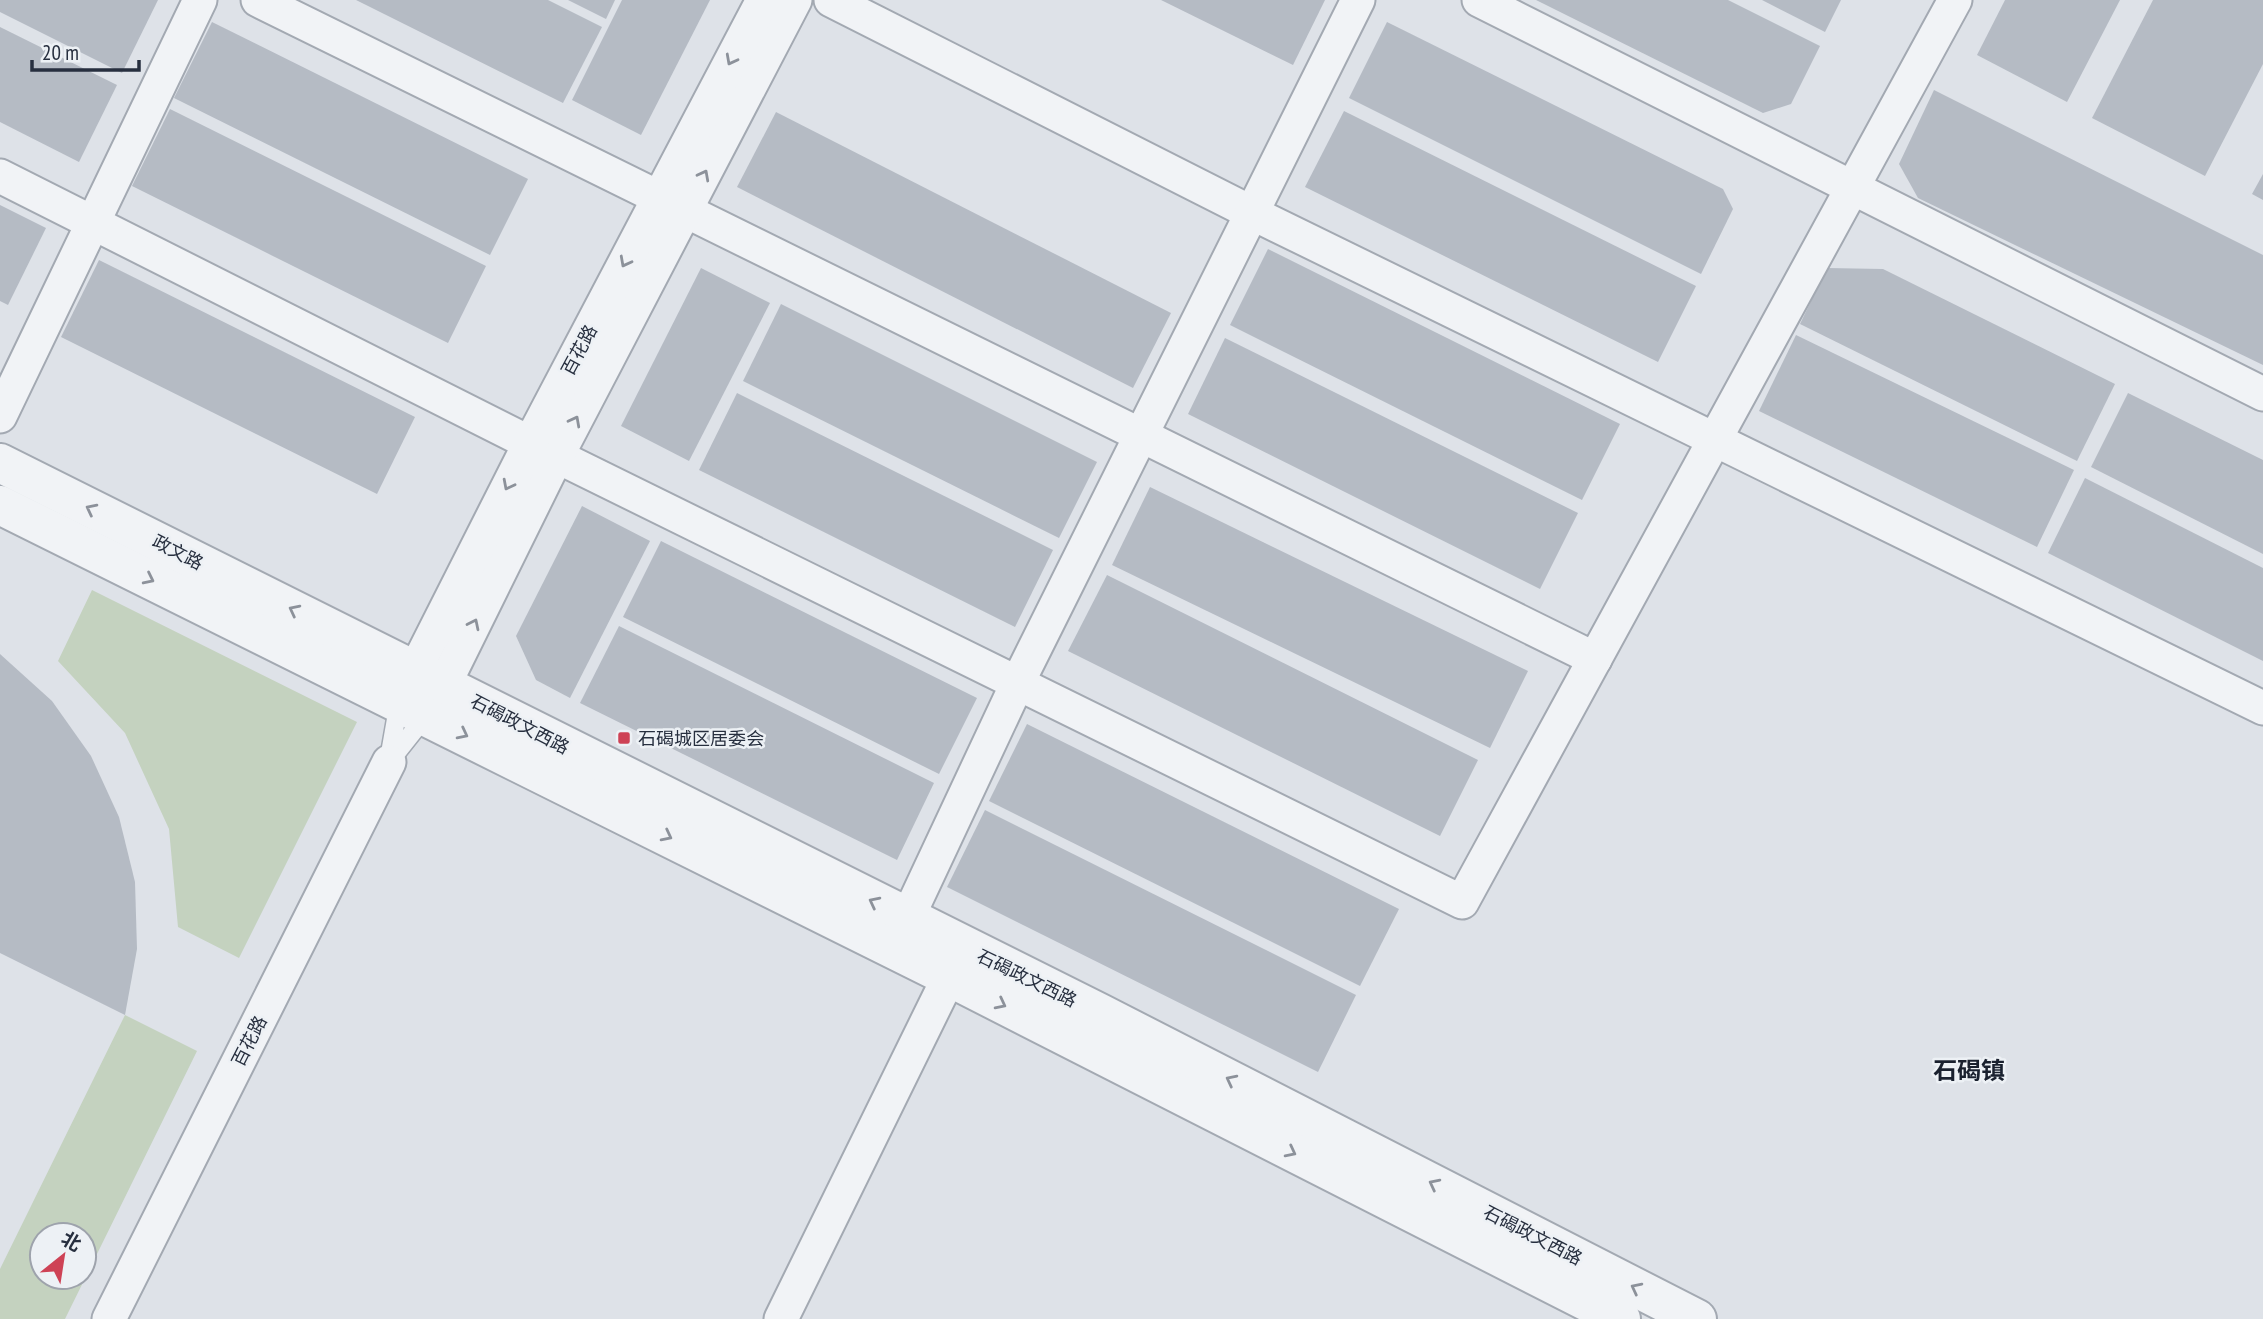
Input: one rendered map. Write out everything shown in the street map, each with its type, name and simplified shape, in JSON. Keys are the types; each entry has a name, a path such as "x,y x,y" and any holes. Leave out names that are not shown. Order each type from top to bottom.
{"street":[{"path":"0,416 200,0"},
{"path":"258,0 1595,659"},
{"name":"百花路","path":"672,204 763,0"},
{"name":"百花路","path":"421,693 543,450 672,204 795,0"},
{"path":"831,0 1252,213 1715,442 2263,708"},
{"path":"908,919 1017,682 1358,0"},
{"path":"1479,0 2263,394"},
{"path":"0,176 543,450 1462,902 1955,0"},
{"name":"政文路","path":"0,463 346,655"},
{"name":"政文路","path":"0,505 346,655"},
{"name":"石碣政文西路","path":"346,655 949,977 1621,1319"},
{"name":"石碣政文西路","path":"421,693 908,919 1100,1013 1697,1319"},
{"name":"百花路","path":"109,1319 389,762"},
{"path":"781,1319 949,977"}],"lane":[{"path":"389,762 421,693"},
{"path":"389,762 421,693"}],"green space":[{"path":"92,590 357,722 239,958 178,927 169,829 125,733 58,661"},
{"path":"125,1015 197,1051 98,1252 98,1221 28,1221 28,1291 79,1291 65,1319 0,1319 0,1269"}],"building":[{"path":"0,0 158,0 122,73 0,12"},
{"path":"356,0 548,0 602,27 563,103"},
{"path":"568,0 615,0 606,19"},
{"path":"622,0 710,0 641,135 572,100"},
{"path":"1161,0 1325,0 1293,65"},
{"path":"1536,0 1728,0 1820,46 1791,104 1763,113"},
{"path":"1762,0 1841,0 1825,32"},
{"path":"2005,0 2120,0 2067,102 1977,55"},
{"path":"2153,0 2263,0 2263,64 2205,176 2092,118"},
{"path":"212,22 528,179 490,255 174,98"},
{"path":"1387,22 1723,189 1733,209 1701,274 1349,98"},
{"path":"0,27 117,85 79,162 0,122"},
{"path":"1934,90 2263,255 2263,365 1918,198 1899,164"},
{"path":"170,109 486,266 448,343 132,186"},
{"path":"1344,111 1696,286 1658,362 1305,187"},
{"path":"776,112 1171,313 1133,388 737,187"},
{"path":"2263,174 2263,200 2252,194"},
{"path":"0,205 46,228 8,305 0,301"},
{"path":"1268,249 1620,424 1582,500 1230,325"},
{"path":"99,260 415,417 377,494 61,337"},
{"path":"701,268 770,303 689,461 621,426"},
{"path":"1827,268 1883,269 2115,384 2077,461 1800,324"},
{"path":"781,304 1097,462 1059,538 743,381"},
{"path":"1796,335 2074,470 2037,547 1759,411"},
{"path":"1225,338 1578,513 1540,589 1188,414"},
{"path":"737,393 1053,550 1015,627 699,470"},
{"path":"2128,393 2263,460 2263,554 2091,467"},
{"path":"2085,478 2263,568 2263,661 2048,553"},
{"path":"1150,487 1528,671 1490,748 1112,565"},
{"path":"582,506 650,541 570,698 536,680 516,636"},
{"path":"661,541 977,698 939,774 623,617"},
{"path":"1107,575 1478,760 1440,836 1068,651"},
{"path":"619,626 934,783 897,860 580,703"},
{"path":"0,654 52,701 91,756 119,817 135,882 137,949 125,1015 0,953"},
{"path":"1027,724 1399,909 1360,986 989,801"},
{"path":"985,810 1356,995 1318,1072 947,887"}],"place":[{"name":"石碣城区居委会","path":"624,738"}],"district":[{"name":"石碣镇","path":"1969,1070"}]}
